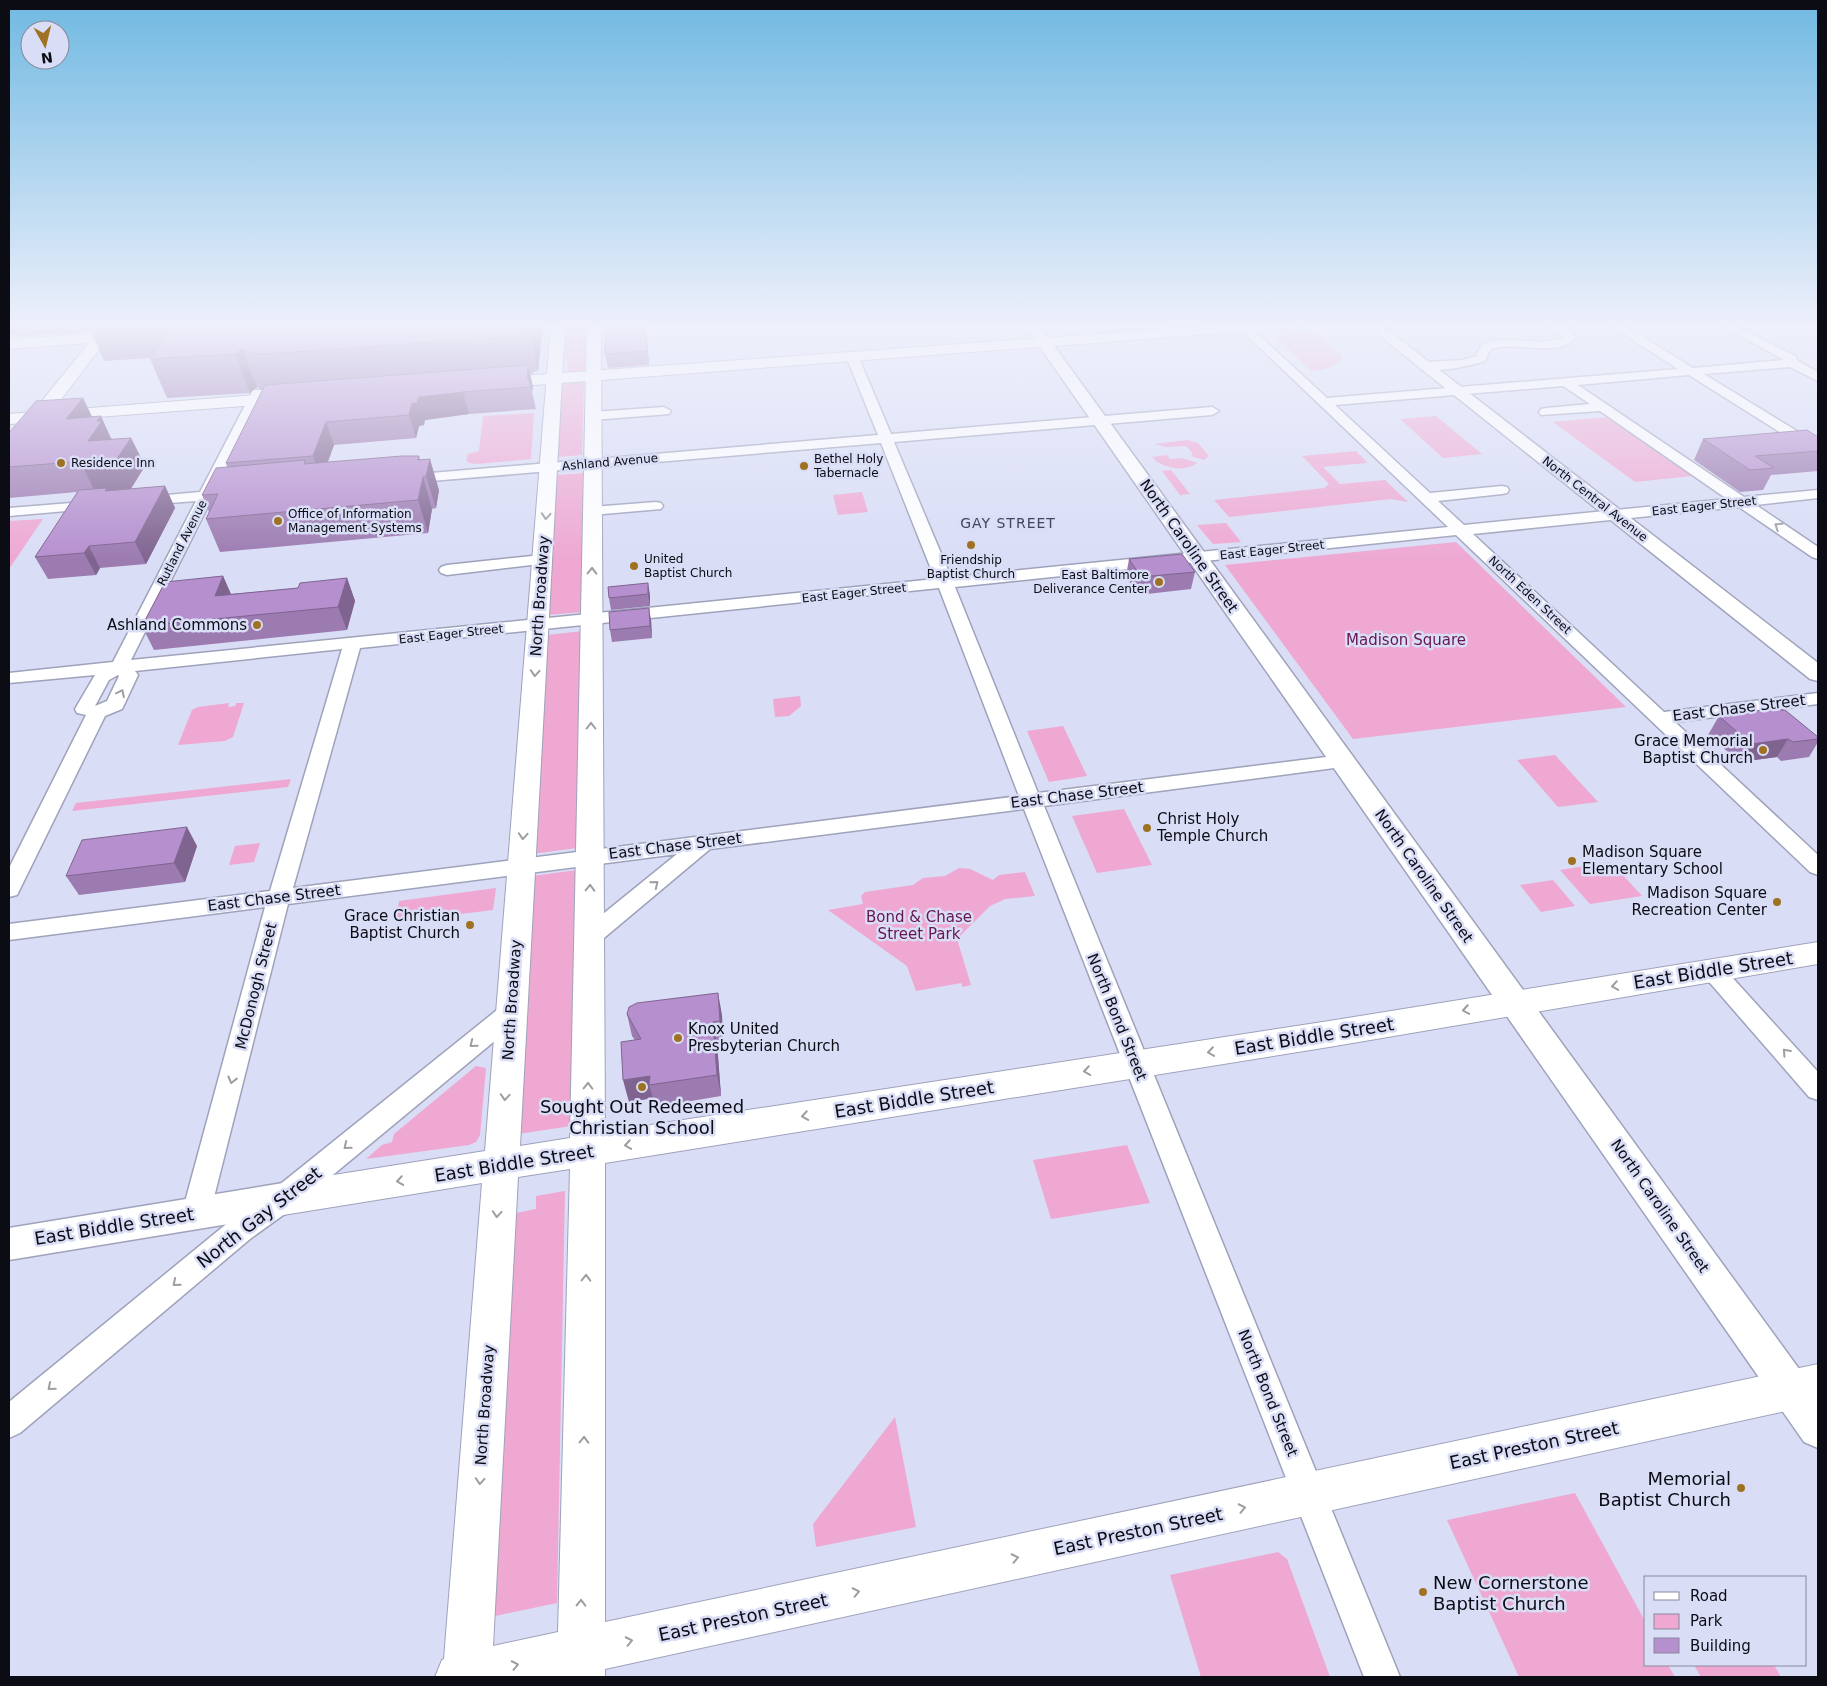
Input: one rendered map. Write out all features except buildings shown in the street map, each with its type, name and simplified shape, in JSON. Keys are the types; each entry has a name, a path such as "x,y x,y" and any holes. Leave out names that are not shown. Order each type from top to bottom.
{"main road":[{"path":"9,454 49,403"},
{"path":"9,418 183,403"},
{"name":"North Broadway","path":"464,1677 553,403"},
{"path":"581,1664 591,856 593,403"},
{"name":"East Biddle Street","path":"283,1199 500,1166 1135,1063 1329,1034 1818,953"},
{"name":"East Preston Street","path":"464,1677 581,1664 1309,1494 1805,1387"}],"street":[{"name":"Rutland Avenue","path":"119,667 253,403"},
{"name":"North Bond Street","path":"871,403 945,583 1135,1063 1382,1677"},
{"name":"North Caroline Street","path":"1088,403 1514,1002 1805,1387 1818,1428"},
{"name":"North Eden Street","path":"1326,403 1818,867"},
{"name":"North Central Avenue","path":"1472,403 1818,674"},
{"path":"1597,403 1818,554"},
{"path":"1742,403 1818,450"},
{"path":"1546,412 1604,407"},
{"path":"593,416 664,411"},
{"name":"Ashland Avenue","path":"397,480 1212,411"},
{"path":"1427,498 1502,490"},
{"path":"134,502 246,492"},
{"name":"East Eager Street","path":"9,678 1818,494"},
{"path":"9,512 114,504"},
{"path":"592,512 656,506"},
{"path":"447,570 542,560"},
{"name":"McDonogh Street","path":"196,1213 279,898 352,644"},
{"path":"9,889 97,712 115,705 129,675 119,667"},
{"name":"East Chase Street","path":"1660,718 1818,698"},
{"name":"East Chase Street","path":"9,932 1342,761"},
{"path":"590,937 704,843"},
{"path":"1712,970 1818,1088"},
{"name":"North Gay Street","path":"9,1422 240,1230 283,1199 511,1013"},
{"name":"East Biddle Street","path":"9,1244 283,1199"}],"green space":[{"path":"561,403 583,403 582,455 558,457"},
{"path":"534,413 531,459 477,464 469,463 466,460 468,454 479,451 483,416"},
{"path":"1436,416 1482,454 1443,458 1400,419"},
{"path":"1607,417 1693,476 1635,482 1553,422"},
{"path":"1188,440 1198,443 1209,456 1204,460 1191,456 1193,454 1186,446 1166,447 1154,444"},
{"path":"1356,451 1368,463 1323,467 1340,484 1385,480 1408,502 1391,499 1229,517 1214,500 1324,488 1329,484 1302,456"},
{"path":"1167,455 1170,459 1182,458 1197,463 1186,468 1173,468 1161,464 1152,457"},
{"path":"1171,470 1190,494 1180,495 1162,471"},
{"path":"585,473 582,612 547,615 556,475"},
{"path":"862,492 868,512 838,515 833,495"},
{"path":"43,519 9,569 9,521"},
{"path":"1226,523 1241,542 1213,544 1197,525"},
{"name":"Madison Square","path":"1456,542 1626,707 1353,739 1225,565"},
{"path":"583,631 577,848 532,854 547,635"},
{"path":"800,696 801,706 789,716 775,717 773,699"},
{"path":"229,703 228,707 235,706 236,703 244,703 233,737 225,741 178,745 192,710 198,707"},
{"path":"1063,726 1087,776 1049,782 1027,731"},
{"path":"1555,755 1598,802 1558,807 1517,760"},
{"path":"291,779 288,787 72,811 76,803"},
{"path":"1124,809 1152,865 1097,873 1072,816"},
{"path":"260,843 254,862 229,865 235,846"},
{"path":"1611,862 1642,896 1590,904 1560,870"},
{"name":"Bond & Chase Street Park","path":"959,868 970,869 993,880 999,875 1025,872 1035,896 1005,899 990,906 957,939 971,985 963,987 961,983 916,991 907,966 828,910 863,904 861,896 865,892 913,885 923,878 945,876"},
{"path":"577,870 571,1126 518,1134 532,876"},
{"path":"1553,880 1575,906 1541,912 1520,885"},
{"path":"496,888 493,910 396,922 399,901"},
{"path":"476,1066 486,1068 480,1135 476,1142 469,1145 366,1159 382,1145 392,1142 394,1134"},
{"path":"1127,1145 1150,1203 1051,1219 1033,1160"},
{"path":"565,1191 557,1603 495,1616 516,1213 536,1209 536,1196"},
{"path":"895,1417 916,1527 816,1547 813,1524"},
{"path":"1575,1493 1644,1619 1644,1666 1669,1666 1675,1677 1519,1677 1447,1520"},
{"path":"1278,1552 1287,1559 1330,1677 1201,1677 1170,1575"},
{"path":"1695,1666 1775,1666 1781,1677 1701,1677"}],"place":[{"name":"Residence Inn","path":"61,463"},
{"name":"Bethel Holy Tabernacle","path":"804,466"},
{"name":"Office of Information Management Systems","path":"278,521"},
{"name":"Friendship Baptist Church","path":"971,545"},
{"name":"United Baptist Church","path":"634,566"},
{"name":"East Baltimore Deliverance Center","path":"1159,582"},
{"name":"Ashland Commons","path":"257,625"},
{"name":"Grace Memorial Baptist Church","path":"1763,750"},
{"name":"Christ Holy Temple Church","path":"1147,828"},
{"name":"Madison Square Elementary School","path":"1572,861"},
{"name":"Madison Square Recreation Center","path":"1777,902"},
{"name":"Grace Christian Baptist Church","path":"470,925"},
{"name":"Knox United Presbyterian Church","path":"678,1038"},
{"name":"Sought Out Redeemed Christian School","path":"642,1087"},
{"name":"Memorial Baptist Church","path":"1741,1488"},
{"name":"New Cornerstone Baptist Church","path":"1423,1592"}],"district":[{"name":"GAY STREET","path":"1008,523"}]}
